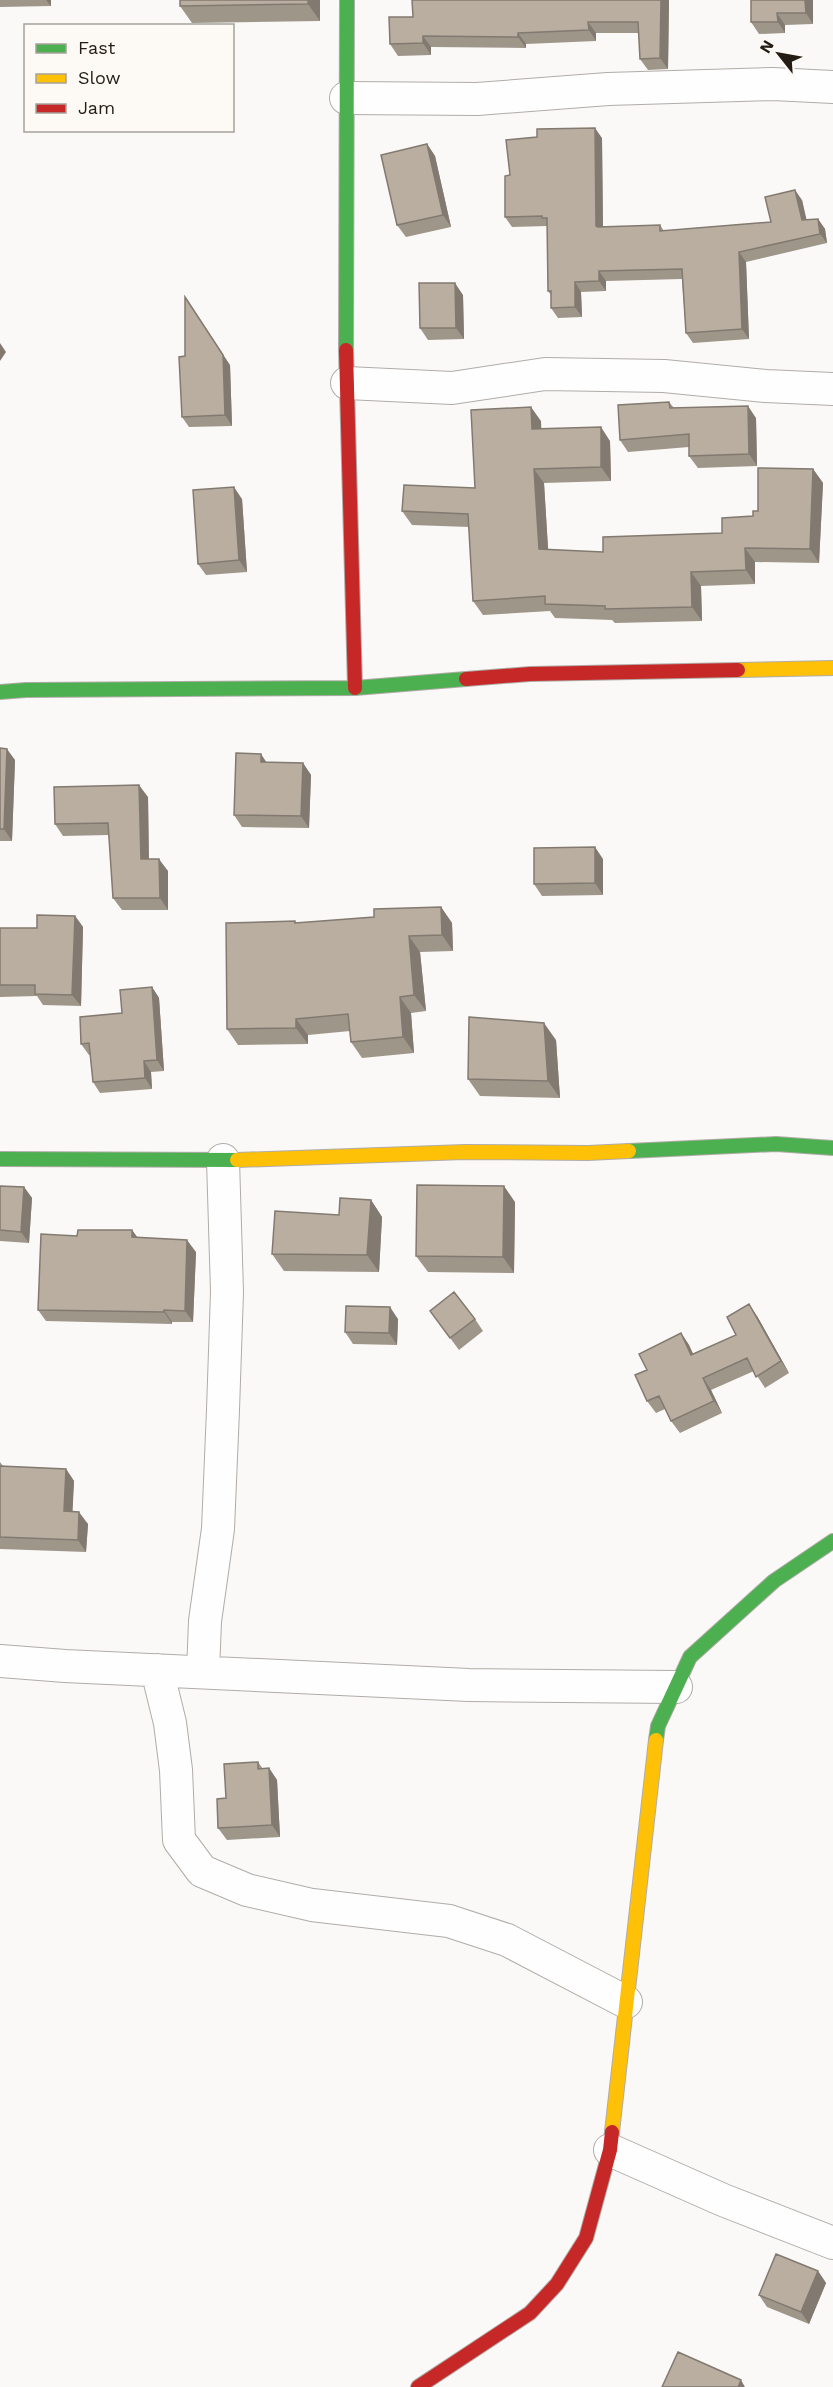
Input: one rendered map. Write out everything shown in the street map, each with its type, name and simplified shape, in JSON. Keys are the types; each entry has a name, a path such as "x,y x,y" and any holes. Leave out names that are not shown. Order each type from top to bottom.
{"street":[{"path":"347,0 347,382 355,688"},
{"path":"346,98 477,99 608,89 773,84 833,87"},
{"path":"347,382 452,388 556,374 664,376 766,386 833,389"},
{"path":"0,692 355,688 530,674 833,668"},
{"path":"0,1159 223,1160 465,1152 588,1153 776,1144 833,1148"},
{"path":"202,1672 205,1621 218,1529 223,1422 227,1292 223,1160"},
{"path":"418,2387 530,2313 557,2284 586,2238 610,2150 658,1726 690,1658 774,1581 833,1541"},
{"path":"0,1661 469,1685 676,1687"},
{"path":"157,1670 170,1723 176,1770 179,1840 202,1871 246,1890 312,1905 448,1921 507,1940 626,2002"},
{"path":"610,2150 723,2200 833,2243"}],"building":[{"path":"180,0 308,0 308,4 180,6"},
{"path":"412,0 661,0 660,58 640,59 638,22 588,22 589,30 518,33 518,37 423,36 423,43 390,44 389,17 413,17"},
{"path":"751,0 805,0 806,13 777,13 778,22 751,22"},
{"path":"595,128 596,226 598,227 660,225 660,231 771,222 765,197 795,190 802,220 818,219 820,234 739,252 742,329 686,333 682,269 599,271 599,281 575,282 575,307 551,308 551,291 548,291 547,218 542,218 542,216 505,217 505,176 510,175 506,140 537,137 537,129"},
{"path":"427,144 443,215 397,225 381,155"},
{"path":"419,283 455,283 456,328 420,328"},
{"path":"185,297 223,355 225,415 182,417 179,357 185,356"},
{"path":"669,402 670,408 748,406 749,454 689,456 689,434 620,440 618,405"},
{"path":"531,407 532,429 601,427 601,467 534,469 539,549 603,552 603,537 722,533 722,518 753,516 753,511 758,511 758,468 813,469 810,549 745,548 746,570 691,572 692,607 605,609 605,606 545,604 545,596 473,601 468,514 402,511 404,485 475,488 471,410"},
{"path":"234,487 239,560 198,564 193,490"},
{"path":"0,748 7,749 4,829 0,829"},
{"path":"236,753 261,754 261,762 303,763 301,816 234,815"},
{"path":"139,785 141,859 159,859 160,898 113,898 108,823 55,824 54,787"},
{"path":"595,847 595,883 534,884 534,848"},
{"path":"441,907 442,935 409,936 414,995 400,997 403,1037 351,1042 348,1014 296,1019 296,1028 227,1029 226,923 295,921 295,923 374,917 374,909"},
{"path":"37,915 75,916 72,995 35,994 35,985 0,985 0,928 37,928"},
{"path":"152,987 157,1060 144,1061 145,1078 93,1082 89,1043 81,1044 80,1017 122,1013 120,990"},
{"path":"469,1017 544,1023 548,1081 468,1079"},
{"path":"417,1185 504,1186 503,1257 416,1256"},
{"path":"0,1186 24,1187 21,1232 0,1230"},
{"path":"340,1198 371,1200 367,1255 272,1254 275,1211 339,1215"},
{"path":"78,1230 132,1230 132,1237 187,1240 185,1311 38,1310 41,1234 77,1236"},
{"path":"454,1292 475,1319 450,1338 430,1311"},
{"path":"749,1304 781,1361 756,1377 747,1358 703,1378 714,1401 671,1421 659,1396 647,1401 635,1375 647,1370 639,1354 681,1333 691,1355 736,1335 727,1317"},
{"path":"346,1306 390,1307 389,1333 345,1332"},
{"path":"0,1466 66,1469 64,1511 79,1512 78,1540 0,1537"},
{"path":"258,1762 258,1769 269,1768 272,1825 218,1828 217,1799 226,1798 224,1764"},
{"path":"776,2254 818,2271 801,2312 759,2295"},
{"path":"678,2352 741,2380 738,2387 662,2387"}],"traffic: fast":[{"path":"346,350 347,0"},
{"path":"0,692 355,688 466,679"},
{"path":"629,1151 776,1144 833,1148"},
{"path":"0,1159 237,1160"},
{"path":"656,1740 658,1726 690,1657 774,1581 833,1541"}],"traffic: slow":[{"path":"738,670 833,668"},
{"path":"237,1160 465,1152 629,1151"},
{"path":"612,2132 656,1740"}],"traffic: jam":[{"path":"346,350 355,688"},
{"path":"466,679 530,674 738,670"},
{"path":"418,2387 530,2313 557,2284 586,2238 610,2150 612,2132"}]}
